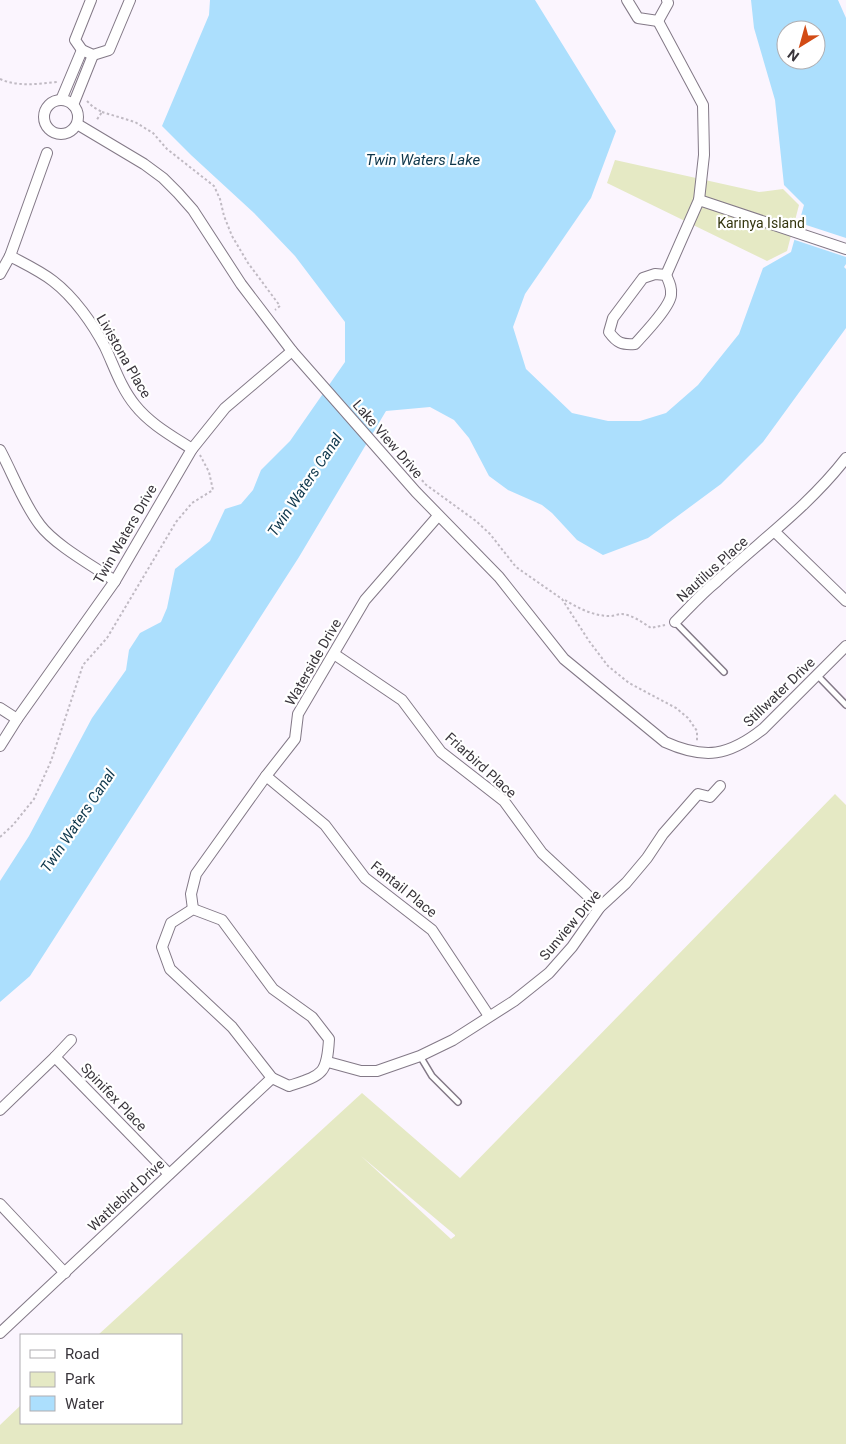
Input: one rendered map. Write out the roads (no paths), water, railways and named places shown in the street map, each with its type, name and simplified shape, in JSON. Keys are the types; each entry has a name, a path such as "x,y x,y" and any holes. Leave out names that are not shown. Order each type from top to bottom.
{"street":[{"path":"91,0 75,40 82,50 93,55 109,50 130,0"},
{"path":"627,0 638,18 658,21"},
{"path":"658,21 668,3 667,0"},
{"path":"658,21 703,105 704,155 699,200 666,275 671,286 671,297 659,316 635,344 626,345 616,342 609,332 613,318 643,278 655,274 666,275"},
{"path":"61,100 82,50"},
{"path":"73,105 93,55"},
{"path":"61,100 73,105 78,114 77,124 69,132 58,134 48,129 44,124 44,113 50,103 61,100"},
{"name":"Lake View Drive","path":"77,124 144,164 164,178 178,192 193,210 241,284 292,351 438,516 500,577 564,659 666,742 683,750 698,753"},
{"path":"0,274 10,256 47,153"},
{"path":"699,200 846,249"},
{"name":"Livistona Place","path":"10,256 54,282 65,293 91,324 134,404 146,418 192,449"},
{"name":"Twin Waters Drive","path":"0,746 115,581 192,449 225,408 292,351"},
{"path":"0,450 32,513 41,526 52,537 115,581"},
{"name":"Nautilus Place","path":"675,622 714,582 775,532 828,481 846,458"},
{"name":"Waterside Drive","path":"193,910 192,894 196,874 266,776 295,739 298,714 365,600 438,516"},
{"path":"775,532 846,601"},
{"name":"Stillwater Drive","path":"698,753 714,753 733,748 748,740 763,729 846,646"},
{"name":"Friarbird Place","path":"334,654 402,700 441,752 504,801 542,853 600,907"},
{"path":"0,708 17,719"},
{"name":"Fantail Place","path":"266,776 325,825 365,878 432,930 489,1016"},
{"name":"Sunview Drive","path":"328,1062 361,1071 377,1070 420,1056 453,1040 514,1001 549,973 572,946 600,907 626,883 647,858 663,834 698,794 710,797 720,786"},
{"path":"193,910 222,920 273,989 312,1017 329,1039 328,1062 316,1077 289,1086 272,1078 232,1027 170,969 162,947 171,923 193,910"},
{"path":"0,1110 71,1040"},
{"name":"Spinifex Place","path":"55,1057 169,1174"},
{"name":"Wattlebird Drive","path":"0,1333 272,1078"},
{"path":"0,1204 65,1272"}],"lane":[{"name":"Nautilus Place","path":"675,622 724,672"},
{"path":"817,675 846,705"},
{"path":"420,1056 432,1076 458,1102"}],"water":[{"name":"Twin Waters Lake","path":"210,0 535,0 616,131 591,198 525,294 513,327 526,369 572,413 608,421 640,421 666,413 698,385 739,334 763,268 791,252 804,205 784,185 775,100 754,28 751,0 838,0 846,18 846,264 844,267 846,269 846,328 763,442 721,484 648,538 603,555 577,540 542,505 508,490 489,476 469,438 454,420 430,407 386,411 299,557 30,976 0,1002 0,881 29,836 92,718 126,670 129,650 140,633 161,622 167,608 175,569 210,541 225,509 241,504 253,490 261,470 290,441 345,362 345,322 295,256 254,213 162,126 209,15"}],"park label":[{"name":"Karinya Island","path":"761,223"}],"water label":[{"name":"Twin Waters Canal","path":"305,485"},
{"name":"Twin Waters Canal","path":"78,821"}]}
